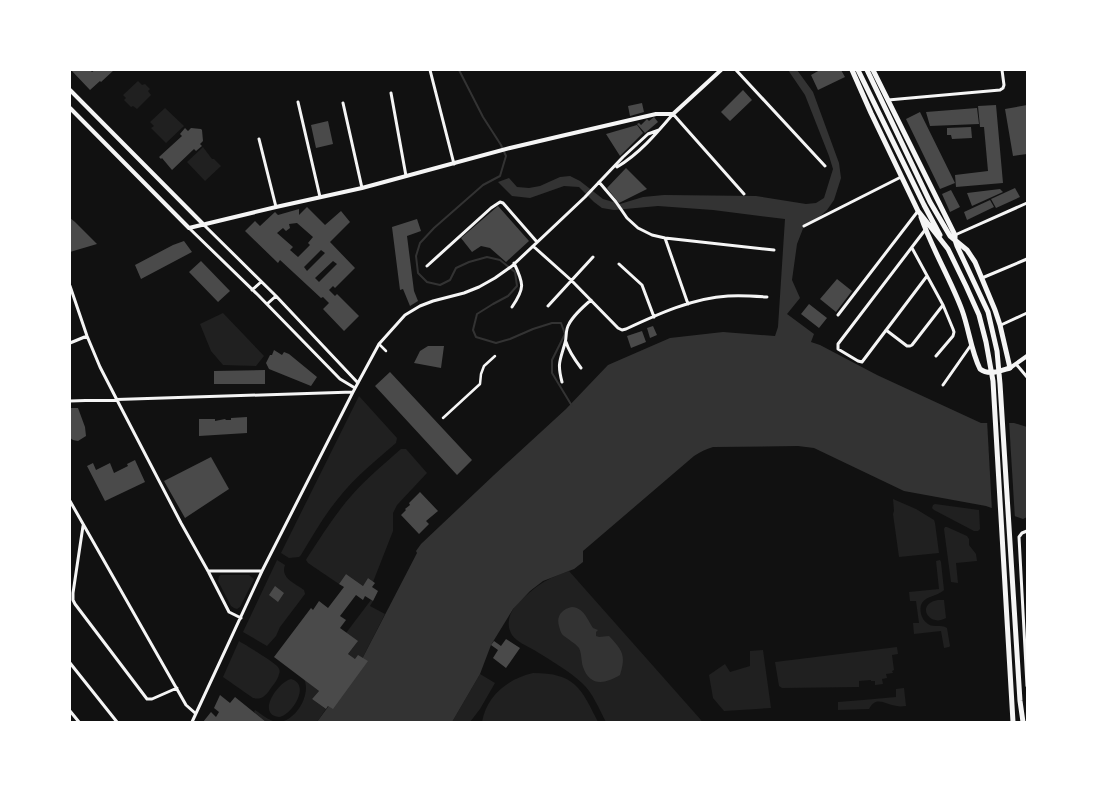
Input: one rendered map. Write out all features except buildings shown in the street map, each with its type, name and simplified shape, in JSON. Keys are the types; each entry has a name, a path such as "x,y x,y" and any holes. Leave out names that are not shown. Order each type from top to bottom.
{"main road":[{"path":"852,70 963,312 978,366 984,372 990,373 1010,368 1000,325 975,262 967,250 955,238 950,236 927,204 858,70"},
{"path":"867,70 979,316 986,342 993,382 1013,722"},
{"path":"873,70 955,238 988,312 997,351 1020,701 1024,713 1023,722"},
{"path":"918,211 948,249"}],"street":[{"path":"430,70 454,164"},
{"path":"192,722 262,571 354,390 380,344 405,315 433,301 479,287 495,278 513,264 613,169 626,161 653,138 673,114 721,70"},
{"path":"736,70 825,166"},
{"path":"888,100 1000,90 1004,85 1002,70"},
{"path":"70,90 276,296 358,383"},
{"path":"391,93 406,177"},
{"path":"298,102 320,197"},
{"path":"343,103 362,188"},
{"path":"70,108 340,379 354,390"},
{"path":"189,228 362,188 510,148 656,114 673,114 744,194"},
{"path":"259,139 276,207"},
{"path":"804,226 902,177"},
{"path":"598,183 638,228 652,235 774,250"},
{"path":"427,266 500,202 504,203 537,242"},
{"path":"955,238 1027,203"},
{"path":"838,316 918,211"},
{"path":"925,230 838,344 839,350 862,362 928,276"},
{"path":"666,238 688,304"},
{"path":"533,246 622,330 688,304 730,295 767,297"},
{"path":"912,248 943,305 954,332 953,336 936,356"},
{"path":"548,306 593,257"},
{"path":"982,278 1027,258"},
{"path":"512,307 520,294 522,284 513,264"},
{"path":"620,264 642,285 654,317"},
{"path":"252,290 261,282"},
{"path":"70,286 100,366 117,400 229,612 241,618"},
{"path":"267,304 276,296"},
{"path":"581,368 574,360 568,348 566,330 569,324 591,300"},
{"path":"886,330 907,346 910,346 943,305"},
{"path":"1000,325 1027,312"},
{"path":"70,343 88,336"},
{"path":"562,382 559,361 566,342"},
{"path":"380,344 386,351"},
{"path":"943,385 972,344"},
{"path":"443,418 480,384 484,366 495,356"},
{"path":"1010,368 1027,356"},
{"path":"1016,364 1027,377"},
{"path":"70,401 354,390"},
{"path":"70,501 186,705 195,714"},
{"path":"83,526 73,593 75,604 147,699 152,700 177,688"},
{"path":"1027,531 1019,537 1026,629 1027,686"},
{"path":"208,571 262,571"},
{"path":"70,663 117,722"},
{"path":"70,712 79,722"}],"shaded area":[{"path":"788,70 797,70 813,92 839,163 841,178 834,200 827,210 804,226 797,244 792,280 800,298 787,314 814,334 811,342 877,375 981,423 1014,423 1027,427 1027,517 1023,519 986,506 904,491 814,448 798,446 713,447 694,456 583,551 583,562 574,569 543,581 530,591 513,609 491,645 480,674 452,722 317,722 360,663 421,544 566,409 608,365 670,338 723,332 775,336 778,327 785,219 713,210 658,206 614,210 602,208 579,187 564,186 530,198 512,196 498,182 509,178 517,187 529,188 540,186 560,177 570,176 580,181 603,199 620,204 643,197 664,195 756,196 806,204 816,203 824,198 833,169 805,95"},
{"path":"138,81 150,89 148,91 151,95 137,109 133,106 131,107 124,100 126,98 123,95"},
{"path":"165,108 184,126 166,143 151,128 154,126 150,122"},
{"path":"203,147 212,159 221,166 205,181 187,162"},
{"path":"223,313 264,356 256,366 223,365 211,351 200,324"},
{"path":"359,396 397,438 396,443 350,484 322,520 301,555 289,558 281,553"},
{"path":"401,449 406,449 427,473 397,505 393,513 393,531 373,582 368,578 363,586 346,574 339,584 306,560 352,495"},
{"path":"893,499 916,509 934,520 939,553 899,557 893,514"},
{"path":"935,504 979,510 980,529 974,531 934,510 932,508"},
{"path":"945,527 967,536 969,545 976,554 977,561 956,563 958,583 951,582"},
{"path":"277,560 285,565 286,577 304,590 305,594 267,646 243,632"},
{"path":"940,560 941,562 944,590 924,600 921,614 928,624 947,628 950,646 944,648 941,631 914,634 913,623 919,623 916,601 910,601 909,592 939,589 936,561"},
{"path":"569,571 702,722 606,722 593,696 582,683 565,669 522,644 512,635 509,622 515,606 541,584"},
{"path":"221,575 249,575 254,579 240,607 237,609 231,606 218,581"},
{"path":"371,600 373,601 370,606 385,614 360,663 348,654 357,642 346,633"},
{"path":"944,600 946,618 934,620 930,618 926,610 931,602"},
{"path":"572,607 580,609 593,628 598,630 596,636 609,636 620,650 623,663 620,675 604,682 598,682 590,678 586,673 579,648 563,635 558,622 559,616 565,609"},
{"path":"239,641 271,661 279,669 280,672 276,681 267,693 260,698 253,698 223,677"},
{"path":"897,647 898,654 892,655 893,673 886,674 887,678 882,679 883,684 875,685 875,681 871,680 859,681 859,687 782,688 779,686 775,662"},
{"path":"763,650 771,708 724,711 713,698 709,675 725,664 730,672 750,666 750,651"},
{"path":"533,673 558,676 575,685 587,700 598,722 482,722 489,704 500,690 515,679"},
{"path":"480,674 495,683 480,709 470,722 452,722"},
{"path":"291,679 299,685 300,690 297,700 285,714 280,717 273,715 269,711 271,698 280,686"},
{"path":"304,679 319,691 312,699 326,709 317,722 276,722 289,718 300,707 306,693"},
{"path":"904,688 906,706 875,702 869,709 838,710 838,702 896,697 896,689"},
{"path":"255,710 267,718 276,722 266,722 254,712"}],"pier":[{"path":"987,420 1009,421 1015,519 992,511"}],"waterway":[{"path":"459,70 506,156 500,176 483,185 434,228 420,243 416,256 418,273 427,282 440,285 450,280 456,268 487,257 500,260 515,272 517,286 508,296 477,314 473,330 476,337 496,343 552,323 561,323 565,334 552,360 552,373 572,406"}]}
